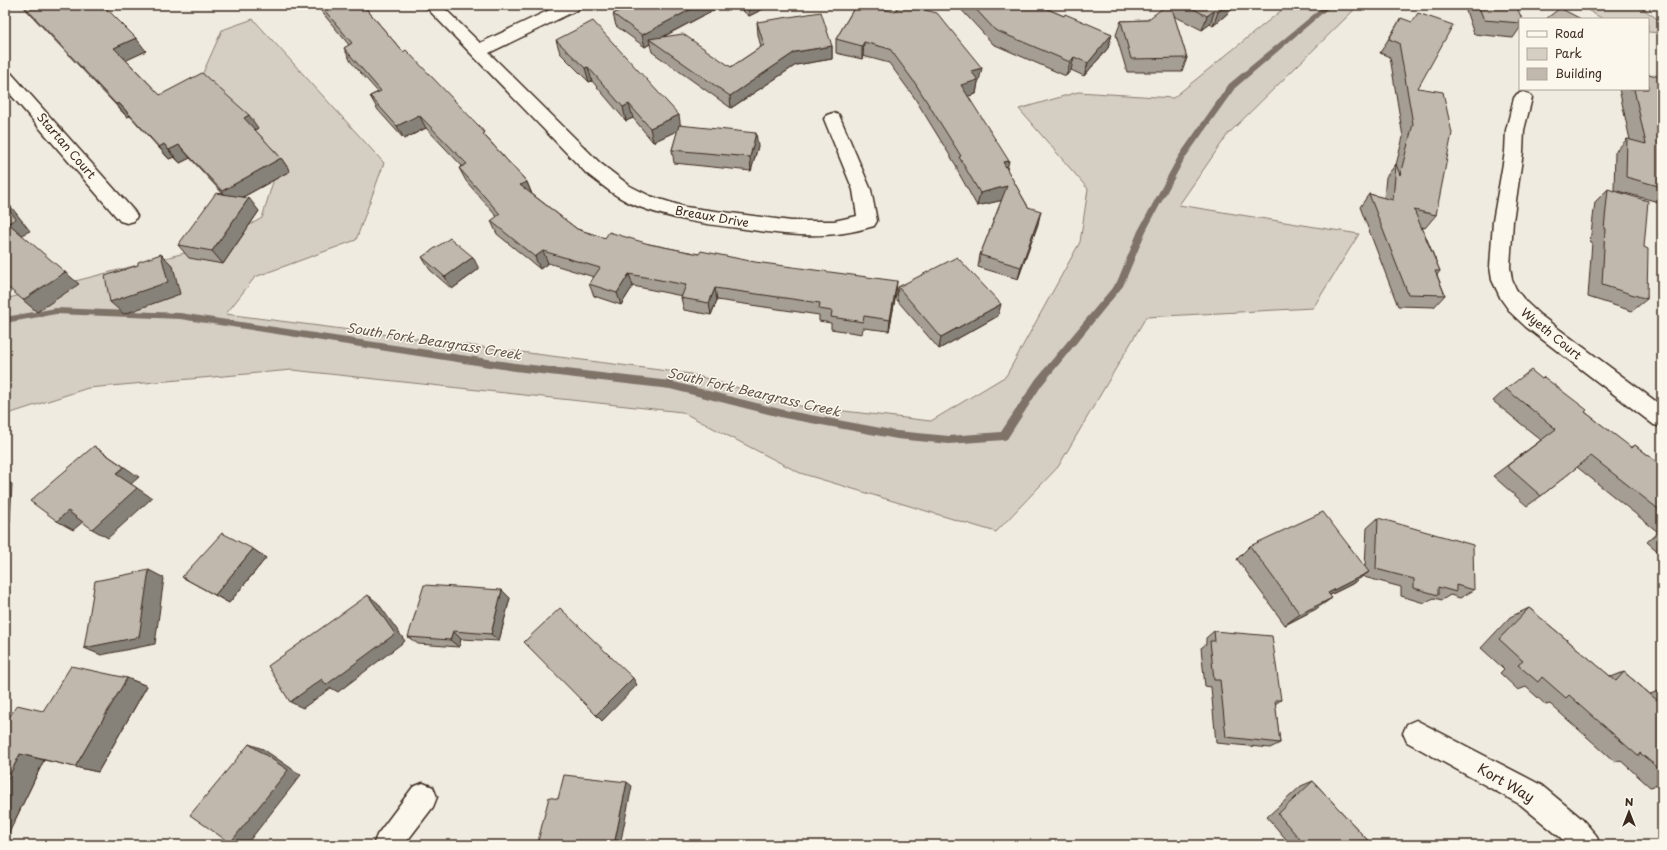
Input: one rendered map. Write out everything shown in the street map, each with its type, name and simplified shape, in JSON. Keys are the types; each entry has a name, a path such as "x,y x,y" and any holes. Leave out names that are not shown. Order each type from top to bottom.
{"street":[{"name":"Breaux Drive","path":"432,5 593,168 636,198 685,214 791,228 834,228 867,221 862,190 833,119"},
{"path":"478,51 573,5"},
{"name":"Startan Court","path":"5,77 127,216"},
{"name":"Wyeth Court","path":"1523,98 1515,130 1514,152 1503,221 1500,267 1502,280 1508,293 1518,307 1533,321 1662,418"},
{"name":"Kort Way","path":"1416,733 1531,795 1571,828 1586,845"},
{"path":"387,845 423,796"}],"green space":[{"path":"1288,5 1359,5 1228,134 1179,205 1359,234 1313,308 1146,317 1058,467 996,532 800,473 682,412 292,370 88,388 5,415 5,299 212,246 262,218 275,175 202,75 222,30 253,19 384,163 356,240 255,277 226,314 691,374 800,406 931,421 1006,376 1080,242 1088,189 1019,109 1078,92 1173,98"},
{"path":"1579,5 1662,5 1662,7 1640,7 1662,22 1662,33 1649,32 1649,18 1601,18"}],"building":[{"path":"23,5 103,5 136,38 114,48 160,95 202,73 249,115 244,118 281,158 222,191 179,145 169,150 164,144 159,147 119,103 116,104"},
{"path":"320,5 363,5 403,52 406,50 485,133 483,134 527,182 520,185 577,229 605,238 609,232 649,244 699,254 701,251 755,262 897,281 890,320 864,316 863,322 831,317 832,311 819,309 820,303 715,288 709,303 681,298 686,285 629,274 617,293 589,284 600,268 543,251 535,257 491,221 500,214 459,168 467,164 419,115 397,126 370,96 381,91 344,48 352,43"},
{"path":"631,5 699,5 642,35 613,14"},
{"path":"856,5 865,5 895,12 899,5 905,5 937,13 982,68 971,71 978,80 961,85 1009,161 1003,162 1028,207 1041,211 1021,267 980,255 1007,186 980,193 959,157 961,156 915,83 890,49 864,42 862,46 836,39"},
{"path":"972,5 1038,5 1064,16 1065,14 1112,34 1088,63 1074,57 1070,62 995,30"},
{"path":"1167,5 1171,5 1187,58 1131,59 1121,21 1147,20"},
{"path":"1186,5 1226,5 1218,12 1215,10 1207,16"},
{"path":"1478,5 1516,5 1522,18 1519,18 1519,23 1484,20"},
{"path":"1560,8 1579,18 1547,18"},
{"path":"821,12 832,46 795,52 730,96 649,39 683,34 731,67 764,45 757,22"},
{"path":"1418,13 1453,25 1418,88 1443,92 1452,133 1436,215 1414,210 1440,271 1435,271 1445,295 1408,294 1369,194 1393,200 1396,164 1400,175 1413,124 1399,43 1389,39 1401,18 1412,22"},
{"path":"593,21 679,115 650,128 629,104 623,107 588,67 585,68 556,40"},
{"path":"1649,74 1662,77 1662,187 1626,177 1627,139 1646,144 1634,90 1649,90"},
{"path":"679,125 756,133 750,157 672,150"},
{"path":"1608,189 1648,201 1644,247 1648,249 1647,299 1602,285 1604,229"},
{"path":"216,193 249,198 212,251 178,245"},
{"path":"5,204 16,219 8,223 65,272 23,300 5,285"},
{"path":"450,238 473,257 445,277 422,257"},
{"path":"161,254 168,282 110,302 105,276 138,265 138,262"},
{"path":"957,257 1001,304 941,337 898,287"},
{"path":"1531,370 1542,379 1544,377 1587,410 1585,412 1632,448 1635,445 1662,466 1662,512 1591,456 1541,496 1507,466 1556,429 1506,389"},
{"path":"94,446 124,467 116,474 137,488 92,529 68,511 57,521 30,501"},
{"path":"1323,512 1369,572 1328,593 1332,598 1300,614 1250,546"},
{"path":"1378,518 1473,545 1474,590 1456,585 1456,592 1438,587 1438,595 1414,588 1414,579 1376,569"},
{"path":"222,533 253,549 215,595 182,577"},
{"path":"149,570 139,637 84,648 95,581"},
{"path":"424,585 502,590 491,634 453,631 450,640 408,637"},
{"path":"368,595 395,634 326,685 322,679 290,702 268,666"},
{"path":"560,608 633,678 596,715 524,642"},
{"path":"1529,608 1616,681 1624,672 1658,701 1662,695 1662,771 1640,753 1638,756 1569,695 1566,698 1542,677 1538,682 1518,665 1523,661 1499,639"},
{"path":"1214,631 1272,636 1281,700 1275,700 1280,743 1226,737 1220,680 1214,680 1210,641 1215,641"},
{"path":"71,666 127,678 75,767 20,754 5,784 5,724 17,705 43,711"},
{"path":"249,744 288,770 230,843 190,815"},
{"path":"564,775 627,782 614,845 537,845 549,797 558,799"},
{"path":"1313,781 1372,845 1305,845 1278,814"}],"waterway":[{"name":"South Fork Beargrass Creek","path":"5,320 56,311 180,316 515,367 670,385 784,414 897,435 949,440 1004,436 1039,382 1120,284 1142,231 1182,157 1232,86 1329,5"}]}
